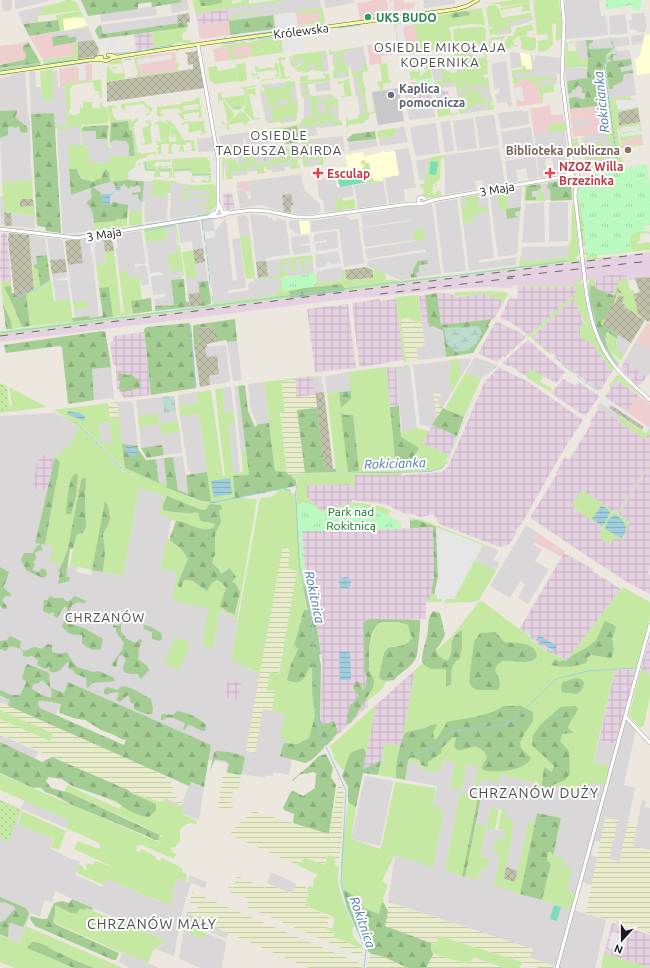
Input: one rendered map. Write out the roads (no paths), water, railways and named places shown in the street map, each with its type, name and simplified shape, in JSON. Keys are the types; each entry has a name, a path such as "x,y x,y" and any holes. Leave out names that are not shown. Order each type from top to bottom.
{"main road":[{"name":"Królewska","path":"108,57 453,9 467,6 478,0"},
{"path":"0,73 102,58 105,55 108,57"},
{"path":"102,58 106,61 108,57"}],"street":[{"path":"562,0 564,22 562,79 585,282 592,322 602,348 618,370 650,400"},
{"path":"198,45 218,153 217,213"},
{"name":"3 Maja","path":"424,201 574,175"},
{"path":"419,201 421,197 424,201"},
{"path":"218,199 222,213"},
{"path":"419,201 424,201"},
{"name":"3 Maja","path":"0,229 77,238 207,217 217,213 257,210 297,217 309,217 409,204 419,201"},
{"name":"3 Maja","path":"217,213 222,213"},
{"path":"557,968 650,625"},
{"path":"625,716 650,743"}],"water":[{"path":"612,52 605,68 618,165 617,165 604,68 605,61"},
{"path":"115,187 120,187 121,190 116,191"},
{"path":"116,191 110,196 110,205 103,205 102,194 111,194"},
{"path":"482,379 447,463 441,469 430,472 304,474 430,471 441,468 447,462"},
{"path":"51,410 79,424 125,471 201,501 124,471 79,425"},
{"path":"68,411 78,412 85,416 84,421 67,414"},
{"path":"129,445 137,449 136,456 125,453 126,446"},
{"path":"230,478 232,494 214,497 211,481"},
{"path":"297,482 296,498 292,492 295,495"},
{"path":"285,488 292,492 283,489 213,503 201,501 211,502"},
{"path":"601,506 605,507 610,512 602,526 592,519"},
{"path":"614,514 625,524 626,531 621,538 605,529 608,520"},
{"path":"345,577 349,579 351,583 349,587 345,589 341,587 339,583 341,579"},
{"path":"539,635 557,646 555,651 536,640"},
{"path":"350,651 351,680 340,680 339,652"}],"waterway":[{"path":"236,23 236,33"},
{"path":"312,27 322,25 323,23"},
{"path":"338,28 360,25"},
{"path":"281,31 310,27"},
{"path":"231,38 277,31"},
{"path":"295,33 304,32"},
{"path":"258,39 275,37"},
{"path":"249,40 255,39"},
{"path":"223,44 237,42"},
{"path":"160,47 173,45"},
{"path":"146,50 158,48"},
{"path":"134,52 142,50"},
{"path":"114,54 131,52"},
{"path":"78,60 95,57"},
{"path":"125,60 131,59"},
{"path":"44,64 73,60"},
{"path":"78,64 88,62"},
{"path":"0,70 40,64"},
{"path":"64,66 76,64"},
{"path":"47,68 52,67"},
{"path":"31,70 38,69"},
{"path":"7,74 11,73"},
{"path":"0,75 5,74"},
{"path":"234,107 240,108"},
{"path":"263,149 265,161"},
{"path":"145,162 146,170 155,170"},
{"path":"175,170 191,169"},
{"path":"159,170 170,170"},
{"path":"193,173 193,175 210,174"},
{"path":"197,216 209,214"},
{"path":"188,218 195,217"},
{"path":"175,220 186,218"},
{"path":"203,230 202,221 211,219"},
{"path":"159,223 167,221"},
{"path":"179,224 198,221"},
{"path":"151,224 157,223"},
{"path":"129,228 142,225"},
{"path":"145,231 175,225"},
{"path":"7,228 13,229"},
{"path":"106,232 127,228"},
{"path":"15,229 20,229"},
{"path":"22,230 34,231"},
{"path":"39,232 44,233"},
{"path":"97,233 102,232"},
{"path":"204,233 205,242"},
{"path":"72,236 92,234"},
{"path":"206,246 206,254"},
{"path":"207,256 208,265"},
{"path":"514,268 567,261"},
{"path":"208,267 209,272"},
{"path":"453,276 513,268"},
{"path":"209,275 210,284"},
{"path":"391,283 452,276"},
{"path":"15,300 50,281"},
{"path":"0,333 390,283"},
{"path":"591,285 590,304 593,315 607,349 617,365"},
{"path":"212,296 213,301"},
{"path":"190,325 196,386"},
{"path":"556,358 560,361"},
{"path":"562,364 574,373"},
{"path":"577,376 582,380"},
{"path":"585,382 597,390"},
{"name":"Rokitnica","path":"296,498 299,565 313,629 313,698 320,733 346,791 341,883 347,907 366,950 364,968"},
{"path":"402,757 438,746 452,731 504,724 517,719 527,707 556,679 588,671 634,668"},
{"path":"364,769 382,760"}],"railway":[{"path":"0,336 650,253"},
{"path":"507,277 650,261"},
{"path":"380,294 513,278"}],"place":[{"name":"UKS BUDO","path":"368,17"},
{"name":"Kaplica pomocnicza","path":"391,95"},
{"name":"Biblioteka publiczna","path":"628,150"},
{"name":"Esculap","path":"318,173"},
{"name":"NZOZ Willa Brzezinka","path":"550,173"}],"district":[{"name":"OSIEDLE MIKOŁAJA KOPERNIKA","path":"440,54"},
{"name":"OSIEDLE TADEUSZA BAIRDA","path":"279,142"},
{"name":"CHRZANÓW","path":"105,617"},
{"name":"CHRZANÓW DUŻY","path":"534,793"},
{"name":"CHRZANÓW MAŁY","path":"152,924"}],"water label":[{"name":"Rokicianka","path":"601,102"},
{"name":"Rokicianka","path":"395,463"}],"park label":[{"name":"Park nad Rokitnicą","path":"351,518"}]}
